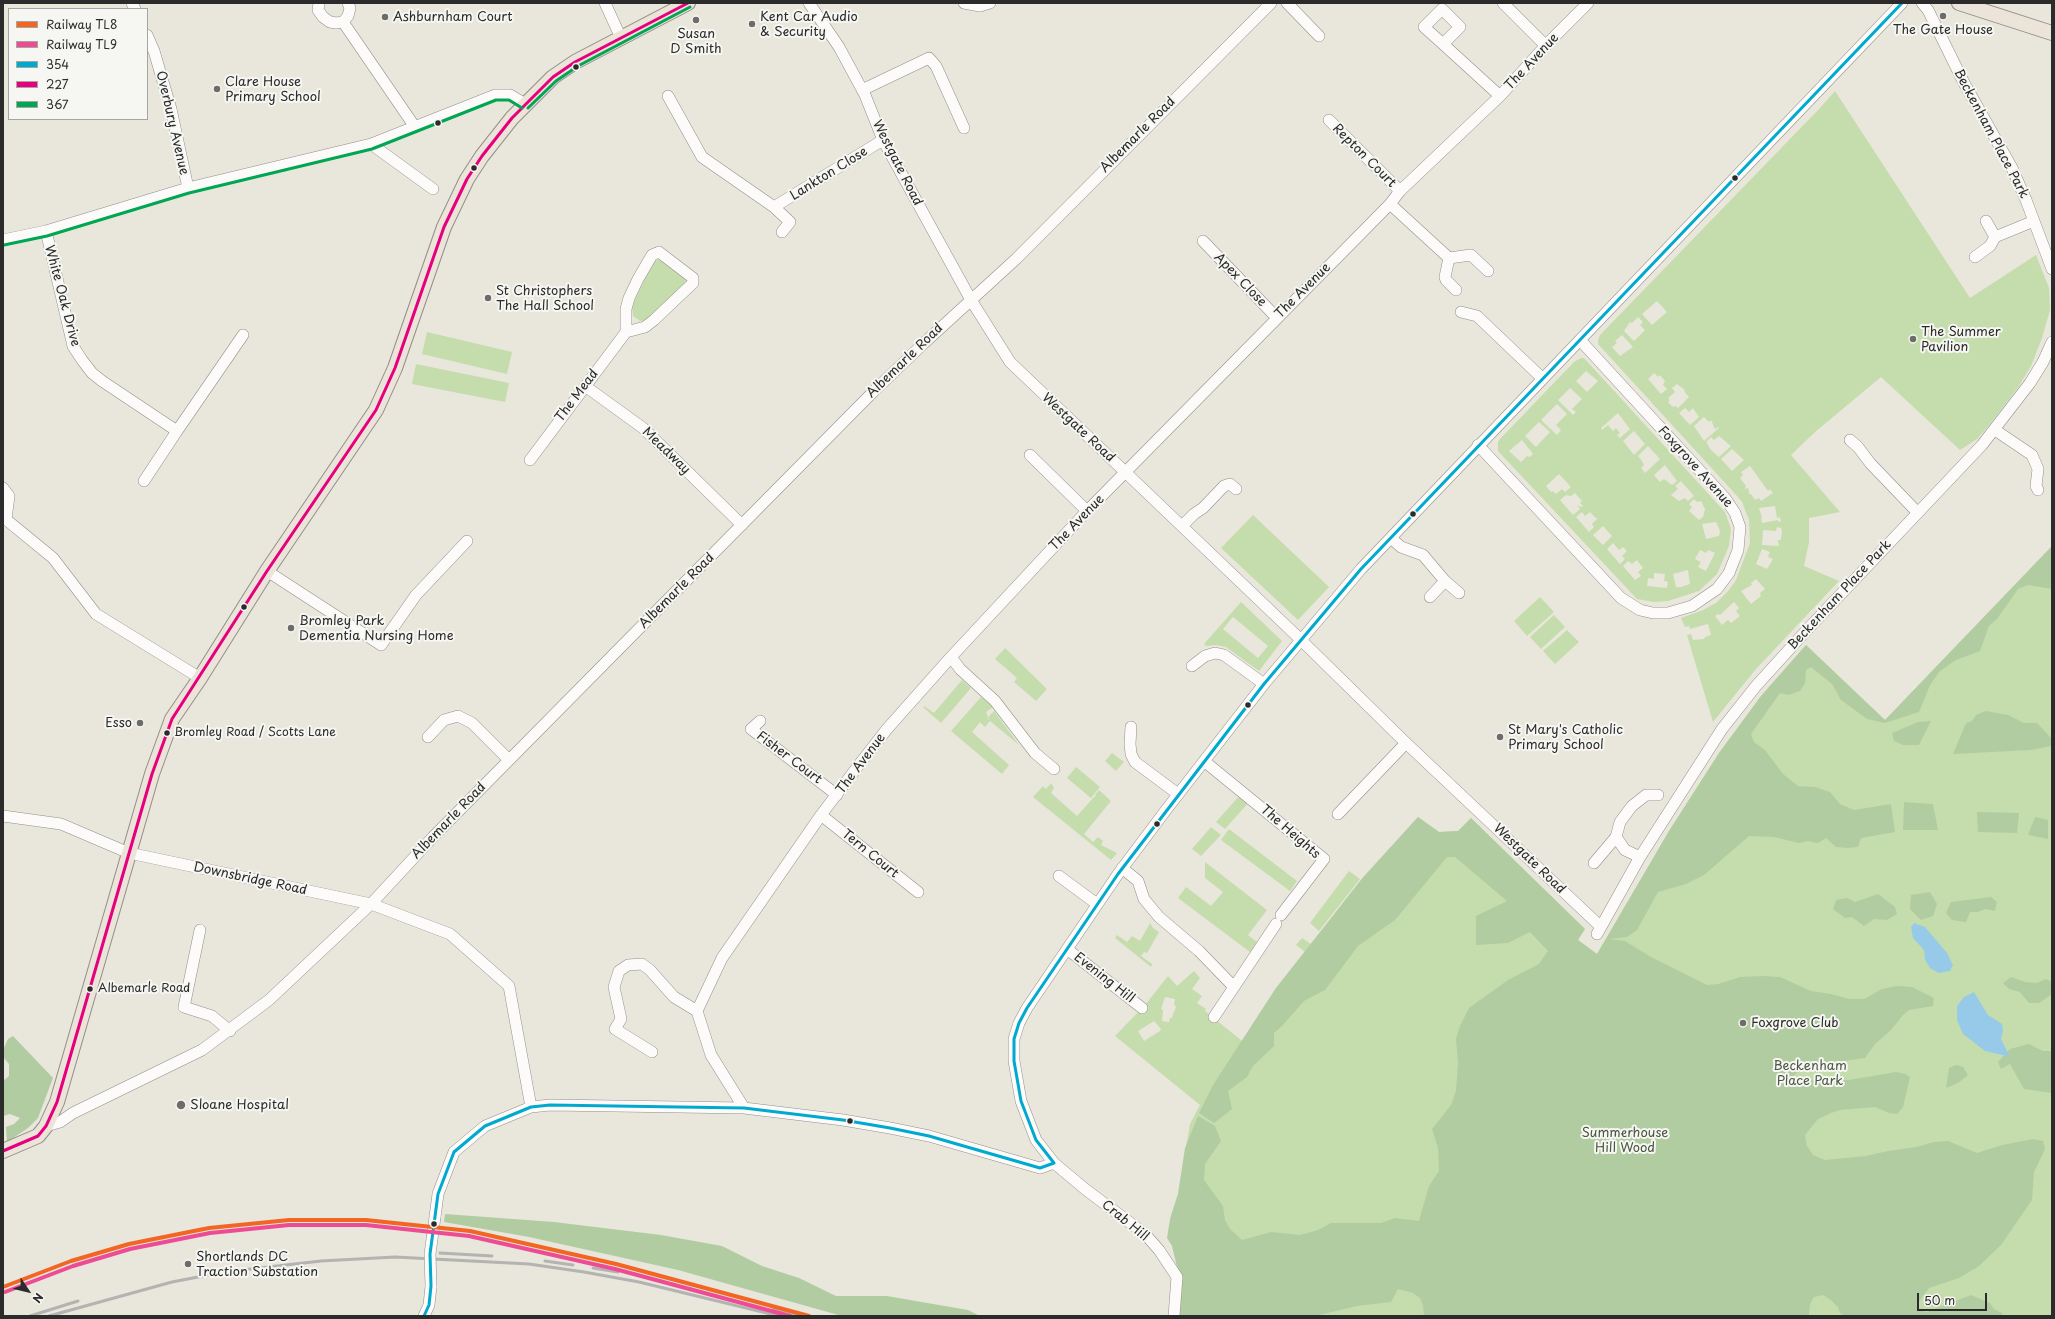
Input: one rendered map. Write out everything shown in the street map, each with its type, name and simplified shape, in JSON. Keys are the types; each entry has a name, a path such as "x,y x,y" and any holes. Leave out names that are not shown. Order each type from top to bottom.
{"main road":[{"path":"3,1151 35,1138 46,1126 57,1102 155,764 172,719 200,678 267,571 376,410 395,368 436,246 455,200 482,156 526,104 563,70 688,3"},
{"path":"1959,3 2052,33"}],"street":[{"path":"319,3 318,10 322,17 330,22 343,22"},
{"path":"343,22 348,16 350,8 348,3"},
{"path":"605,3 621,38"},
{"name":"Westgate Road","path":"809,3 839,47 862,90 883,140 971,300 1007,358 1018,371 1300,639 1599,930"},
{"path":"964,3 980,6 990,3"},
{"name":"Albemarle Road","path":"46,1126 60,1122 73,1113 202,1050 269,1000 371,904 433,837 873,392 1016,259 1271,3"},
{"path":"1287,3 1319,36"},
{"path":"1503,3 1546,46"},
{"name":"The Avenue","path":"697,1011 722,958 821,815 887,729 951,657 1087,511 1390,204 1400,191 1500,96 1588,3"},
{"name":"Crab Hill","path":"1174,1316 1177,1277 1159,1250 1145,1234 1085,1190 1054,1163 1036,1140 1021,1101 1014,1061 1014,1039 1019,1023 1122,868 1300,639 1361,569 1478,445 1902,3"},
{"name":"Beckenham Place Park","path":"1922,3 1928,10 1964,83 2005,154 2034,221 2052,269"},
{"path":"343,22 415,128"},
{"name":"Overbury Avenue","path":"148,37 154,52 171,109 188,188"},
{"path":"1443,44 1500,96"},
{"path":"862,90 928,58 936,66 964,128"},
{"path":"3,240 46,231 188,188 371,144 415,128 495,95 510,95 526,104"},
{"name":"Lankton Close","path":"668,96 702,157 774,208 790,222 782,232"},
{"name":"Repton Court","path":"1329,120 1400,191"},
{"name":"Lankton Close","path":"774,208 883,140"},
{"path":"371,144 433,189"},
{"path":"1390,204 1449,258"},
{"path":"1986,221 1995,237"},
{"path":"1975,258 1990,246 1995,237 2034,221"},
{"name":"White Oak Drive","path":"46,231 73,346 82,360 92,373 102,381 177,431"},
{"name":"Apex Close","path":"1203,241 1277,318"},
{"path":"659,252 693,278 693,283 645,327 626,332 626,309 629,298 652,254 659,252"},
{"path":"1449,258 1471,255 1488,271"},
{"path":"1449,258 1445,277 1456,290"},
{"path":"1461,312 1477,316 1542,378"},
{"name":"The Mead","path":"530,460 626,332"},
{"path":"144,481 243,334"},
{"name":"Foxgrove Avenue","path":"1478,445 1621,598 1640,610 1653,613 1668,613 1692,606 1717,589 1729,573 1738,550 1740,527 1735,513 1725,498 1580,340"},
{"name":"Beckenham Place Park","path":"1599,930 1640,857 1722,729 1756,686 1805,632 1971,458 2034,376 2052,342"},
{"name":"Meadway","path":"585,386 643,428 742,525"},
{"path":"1994,430 2032,455 2038,469 2036,486 2038,490"},
{"path":"1850,440 1858,447 1870,464 1918,513"},
{"path":"1030,455 1087,511"},
{"path":"1182,526 1194,514 1203,508 1224,486 1230,484 1236,489"},
{"path":"3,488 9,496 4,518 53,558 96,614 200,678"},
{"path":"1391,538 1401,547 1423,556 1445,581 1459,593"},
{"path":"267,571 382,645 416,595 468,541"},
{"path":"1430,597 1445,581"},
{"path":"1192,666 1205,656 1215,653 1224,655 1264,684"},
{"path":"951,657 960,669 995,701 1035,753 1054,770"},
{"path":"428,736 444,720 458,716 465,719 509,760"},
{"name":"Fisher Court","path":"760,721 750,729 837,795"},
{"path":"1131,727 1131,754 1135,762 1178,794"},
{"path":"1338,814 1406,743"},
{"name":"The Heights","path":"1204,761 1324,859 1278,920 1214,1016"},
{"path":"1594,864 1616,837 1620,822 1632,806 1646,795 1658,795"},
{"name":"Tern Court","path":"821,815 918,892"},
{"name":"Downsbridge Road","path":"3,816 61,824 129,853 371,904 450,934 509,986 530,1107"},
{"path":"1616,837 1625,850 1640,857"},
{"path":"1122,868 1138,881 1144,899 1159,917 1198,951 1234,987"},
{"path":"1059,876 1097,904"},
{"path":"200,930 184,1007 212,1016 230,1030"},
{"name":"Evening Hill","path":"1067,949 1142,1008"},
{"path":"652,1052 615,1029 621,1019 614,987 619,971 628,965 642,964 650,970 674,997 697,1011 711,1055 744,1108"},
{"path":"424,1316 429,1305 431,1286 430,1254 438,1194 454,1152 485,1126 530,1107 550,1105 744,1108 843,1120 890,1128 929,1136 1040,1168 1054,1163"}],"green space":[{"path":"1835,91 1970,298 2036,255 2049,288 2050,310 2042,338 2031,366 2019,386 1977,439 1960,450 1881,377 1815,432 1791,455 1840,512 1809,518 1809,542 1804,566 1839,581 1756,669 1713,722 1687,635 1691,634 1693,640 1704,639 1705,637 1711,635 1708,624 1690,629 1689,626 1685,627 1681,618 1703,610 1716,603 1729,590 1736,580 1750,543 1749,520 1742,502 1738,497 1598,344 1598,340 1600,335","holes":["1657,301 1667,312 1652,325 1642,314","1638,317 1643,322 1640,325 1645,330 1634,341 1624,331 1630,322 1632,323","1622,335 1633,347 1620,356 1612,347 1617,343 1615,341","1654,373 1658,377 1660,375 1665,381 1663,385 1667,389 1661,394 1648,379","1677,384 1685,390 1684,391 1689,397 1678,408 1675,406 1673,407 1668,402 1670,400 1668,398 1675,392 1672,388","1685,408 1689,412 1693,408 1699,417 1690,425 1679,413","1704,417 1709,422 1711,420 1715,429 1718,427 1719,428 1704,441 1694,426","1719,436 1731,446 1719,457 1711,450 1706,442 1711,437 1714,440","1732,449 1744,460 1732,471 1721,459","1750,466 1768,491 1770,489 1773,493 1761,501 1759,498 1755,500 1751,494 1749,494 1748,488 1745,489 1746,486 1740,478 1743,475 1741,472","1775,506 1777,518 1780,517 1781,521 1778,522 1778,520 1762,523 1759,508","1777,527 1781,528 1781,540 1778,540 1779,546 1762,545 1763,530 1776,531","1762,549 1770,552 1768,557 1773,559 1767,569 1756,564","1756,579 1765,589 1760,593 1761,596 1751,604 1741,591 1752,585 1751,583","1734,602 1739,608 1736,611 1740,616 1731,623 1728,620 1722,625 1715,616 1718,614 1720,615"]},
{"path":"660,259 688,281 650,320 640,321 633,316 632,306 653,262"},
{"path":"427,332 512,352 507,374 422,354"},
{"path":"1584,358 1725,512 1731,529 1729,546 1717,574 1699,591 1668,601 1654,602 1637,599 1498,451 1498,442 1500,439 1574,362","holes":["1586,371 1598,381 1587,392 1576,381","1570,388 1582,399 1572,409 1576,412 1573,415 1558,400","1557,404 1567,414 1556,425 1561,430 1557,435 1541,420","1618,413 1630,429 1620,438 1617,435 1620,433 1616,428 1613,431 1608,425 1602,430 1601,428","1539,422 1550,432 1536,447 1525,436","1634,431 1645,444 1634,455 1623,441","1522,440 1533,454 1530,457 1527,456 1521,462 1509,451","1648,446 1660,459 1645,473 1641,468 1644,465 1638,456","1665,465 1677,481 1672,485 1664,479 1660,482 1654,475","1559,474 1571,487 1565,492 1562,489 1556,494 1553,491 1551,492 1546,486","1681,481 1694,496 1688,501 1685,498 1679,501 1671,495 1678,489 1675,486","1575,493 1582,501 1580,503 1583,506 1581,507 1577,505 1580,509 1573,515 1560,500 1566,495 1571,496","1694,499 1697,502 1701,501 1705,509 1703,517 1699,520 1689,511 1692,507 1689,504","1582,512 1585,516 1590,512 1598,518 1592,524 1594,527 1589,532 1576,517","1716,522 1720,531 1719,536 1706,539 1702,524","1603,526 1612,536 1603,545 1593,535","1613,543 1619,550 1623,547 1627,551 1622,556 1625,559 1620,564 1607,549","1700,550 1706,553 1708,550 1715,553 1706,571 1698,567 1701,562 1695,559","1637,560 1643,568 1638,572 1641,576 1635,580 1623,566 1628,561 1632,564","1688,570 1690,584 1676,587 1673,574","1654,573 1665,574 1664,581 1668,582 1667,588 1647,586 1648,578 1654,579"]},
{"path":"416,364 509,383 505,402 412,384"},
{"path":"1253,515 1329,587 1298,620 1221,548"},
{"name":"Beckenham Place Park","path":"2052,546 2052,1316 1192,1316 1170,1219 1178,1194 1190,1124 1200,1105 1115,1036 1145,1005 1168,976 1177,986 1194,971 1200,978 1192,989 1202,996 1197,1003 1206,1009 1205,1011 1242,1041 1276,988 1305,952 1296,945 1302,938 1311,944 1363,877 1418,817 1439,832 1458,831 1471,818 1585,929 1578,940 1597,954 1669,831 1719,753 1761,696 1806,645 1885,720","holes":["1165,997 1175,999 1175,1011 1169,1022 1162,1021 1163,1010 1161,1009","1154,1021 1161,1029 1144,1041 1138,1031"]},
{"name":"Summerhouse Hill Wood","path":"2052,546 2052,589 2028,585 2018,589 1997,619 1989,626 1980,651 1956,660 1940,671 1930,685 1919,712 1885,723 1867,719 1841,700 1832,684 1811,667 1806,670 1805,683 1800,691 1789,695 1780,693 1751,734 1754,742 1765,750 1783,774 1798,786 1815,787 1830,792 1840,804 1854,810 1891,804 1895,832 1861,838 1858,847 1848,848 1836,847 1826,838 1818,843 1808,841 1799,843 1774,837 1749,836 1704,875 1686,884 1658,892 1637,930 1627,937 1610,939 1625,941 1651,957 1707,985 1718,984 1740,977 1763,976 1780,977 1811,991 1849,999 1864,999 1882,989 1896,986 1912,987 1934,998 1933,1006 1909,1010 1903,1015 1891,1030 1875,1044 1865,1058 1809,1066 1794,1075 1796,1080 1802,1081 1832,1079 1849,1080 1896,1072 1910,1077 1903,1107 1897,1114 1889,1113 1875,1107 1840,1110 1831,1113 1818,1119 1805,1135 1807,1146 1813,1155 1825,1160 1866,1156 1916,1147 1934,1142 1948,1141 1977,1153 2002,1145 2033,1139 2043,1141 2045,1149 2034,1172 2032,1200 2001,1245 1979,1266 1959,1278 1929,1288 1918,1303 1919,1309 1926,1312 1971,1295 1990,1303 1994,1309 2002,1313 2003,1316 1845,1316 1840,1313 1838,1307 1831,1300 1823,1295 1814,1297 1810,1304 1809,1316 1424,1316 1420,1298 1413,1293 1398,1289 1391,1302 1357,1306 1315,1316 1179,1316 1182,1288 1172,1246 1167,1238 1170,1219 1178,1194 1185,1148 1198,1116 1215,1126 1221,1141 1205,1164 1204,1180 1223,1206 1225,1220 1230,1229 1242,1240 1271,1232 1300,1235 1318,1230 1331,1223 1381,1223 1395,1218 1419,1221 1429,1186 1439,1171 1438,1148 1432,1129 1451,1105 1456,1091 1458,1063 1456,1039 1460,1026 1469,1008 1508,980 1539,964 1548,951 1530,932 1508,943 1476,945 1476,916 1507,901 1455,857 1447,857 1395,920 1358,946 1325,990 1304,1001 1274,1033 1274,1046 1253,1066 1247,1077 1228,1091 1232,1109 1214,1123 1199,1113 1213,1085 1276,988 1361,880 1418,817 1439,832 1458,831 1471,818 1585,929 1578,940 1597,954 1669,831 1719,753 1761,696 1806,645 1885,720"},
{"path":"1540,597 1554,612 1527,636 1514,621"},
{"path":"1241,602 1282,641 1259,671 1226,647 1216,645 1206,646 1204,644","holes":["1233,617 1268,646 1258,658 1223,629"]},
{"path":"1554,615 1565,627 1541,649 1530,637"},
{"path":"1567,630 1579,642 1555,664 1543,651"},
{"path":"1005,648 1047,689 1036,701 1014,682 1017,678 995,659"},
{"path":"962,680 971,688 941,723 923,707 924,706 934,713"},
{"path":"981,697 993,707 986,712 989,720 989,716 994,711 1019,745 990,721 985,727 980,722 972,732 1009,765 1002,774 951,731"},
{"path":"1986,711 2008,715 2024,723 2037,723 2051,738 2051,746 2031,750 1953,754 1966,723 1972,721 1976,715"},
{"path":"1931,721 1919,745 1903,745 1894,741 1892,733 1918,722"},
{"path":"1112,753 1124,762 1116,771 1105,761"},
{"path":"1076,767 1100,787 1091,798 1067,778"},
{"path":"1051,783 1054,788 1051,793 1077,816 1096,796 1095,795 1099,790 1111,801 1084,834 1093,842 1098,837 1103,841 1101,845 1117,853 1111,860 1033,797 1043,786 1046,789"},
{"path":"1240,795 1249,802 1225,829 1216,822"},
{"path":"1904,802 1933,804 1938,830 1903,830"},
{"path":"1977,812 2019,813 2017,833 1978,832"},
{"path":"2035,817 2048,820 2048,839 2028,835"},
{"path":"1211,827 1221,835 1201,856 1192,849"},
{"path":"1229,829 1297,881 1290,891 1221,840"},
{"path":"1205,862 1267,910 1248,935 1257,942 1250,952 1178,898 1186,887 1211,906 1223,892 1205,878"},
{"path":"1349,871 1360,879 1319,931 1310,923"},
{"path":"1930,892 1937,904 1933,916 1921,920 1910,909 1911,895"},
{"path":"1878,894 1895,907 1897,914 1887,920 1874,919 1864,926 1852,917 1845,918 1833,909 1836,900 1847,898 1855,902"},
{"path":"1991,897 1997,902 1995,911 1985,909 1978,912 1970,912 1966,922 1952,920 1946,913 1951,902"},
{"path":"1150,923 1153,928 1159,932 1147,953 1144,952 1141,956 1152,964 1151,967 1115,938 1117,935 1127,942 1132,936 1140,941"},
{"path":"2011,977 2025,982 2037,983 2046,979 2052,982 2052,994 2039,1003 2029,1003 2020,992 2009,989 2003,983"},
{"path":"13,1036 53,1078 38,1118 28,1128 7,1142 6,1127 14,1124 20,1118 10,1114 3,1116 3,1081 9,1076 9,1064 3,1057 3,1050 8,1039"},
{"path":"2029,1044 2043,1051 2052,1051 2052,1093 2024,1089 2010,1064 2001,1069 1998,1062 2010,1049"},
{"path":"1956,1065 1963,1067 1968,1075 1958,1083 1946,1088 1949,1068"},
{"path":"445,1214 554,1222 661,1235 722,1246 762,1266 799,1278 836,1296 887,1296 968,1310 980,1316 842,1316 678,1270 529,1237 444,1222"}],"water":[{"path":"1914,923 1925,927 1947,953 1953,965 1950,971 1939,973 1930,968 1925,960 1924,950 1913,938 1911,927"},
{"path":"1974,992 1988,1015 2002,1024 2003,1030 2001,1039 2009,1055 2007,1056 1985,1051 1963,1034 1957,1020 1957,1006 1964,997"}],"railway":[{"path":"440,1253 492,1256"},
{"path":"49,1316 172,1282 224,1272 321,1261 395,1257 529,1264 584,1272 639,1282 779,1316"},
{"path":"545,1261 573,1265"},
{"path":"593,1268 618,1272"},
{"path":"30,1316 78,1301"},
{"path":"773,1309 800,1316"}],"rail line":[{"name":"TL8","path":"3,1287 71,1261 129,1244 209,1228 289,1220 366,1220 470,1231 616,1264 809,1316"},
{"name":"TL9","path":"5,1292 73,1266 130,1249 210,1233 289,1225 366,1225 469,1236 615,1269 790,1316"}],"transit line":[{"name":"227","path":"3,1151 38,1136 46,1126 57,1102 152,774 172,719 267,571 376,410 395,368 444,227 467,179 482,156 512,118 553,77 575,62 688,3"},
{"name":"354","path":"1054,1163 1036,1140 1021,1101 1014,1061 1014,1039 1019,1023 1027,1008 1118,874 1264,684 1361,569 1902,3"},
{"name":"367","path":"528,108 556,81 578,66 690,7"},
{"name":"367","path":"4,245 47,236 189,193 372,149 496,100 509,100 522,108"},
{"name":"354","path":"424,1316 429,1305 431,1286 430,1254 438,1194 454,1152 485,1126 531,1107 550,1105 744,1108 843,1120 890,1128 929,1136 1040,1168 1054,1163"}],"place":[{"name":"The Gate House","path":"1943,16"},
{"name":"Ashburnham Court","path":"385,17"},
{"name":"Susan D Smith","path":"696,20"},
{"name":"Kent Car Audio & Security","path":"752,24"},
{"name":"Clare House Primary School","path":"217,89"},
{"name":"St Christophers The Hall School","path":"488,298"},
{"name":"The Summer Pavilion","path":"1913,339"},
{"name":"Bromley Park Dementia Nursing Home","path":"291,628"},
{"name":"Esso","path":"140,723"},
{"name":"Bromley Road / Scotts Lane","path":"167,733"},
{"name":"St Mary's Catholic Primary School","path":"1500,737"},
{"name":"Albemarle Road","path":"90,989"},
{"name":"Foxgrove Club","path":"1743,1023"},
{"name":"Sloane Hospital","path":"181,1105"},
{"name":"Shortlands DC Traction Substation","path":"188,1264"}]}
